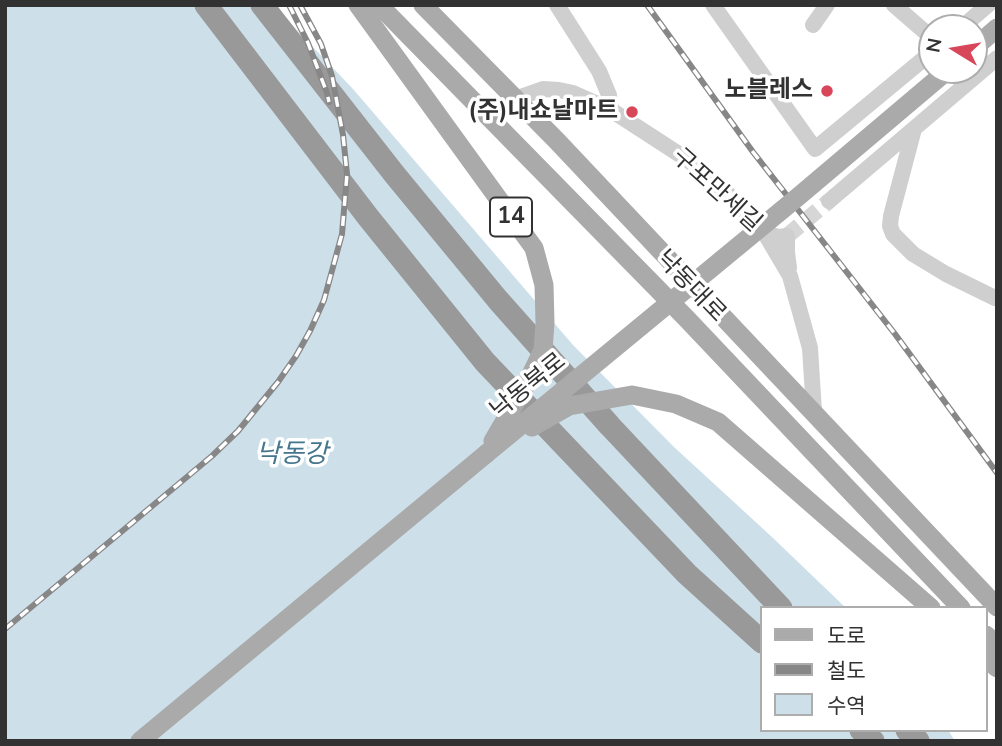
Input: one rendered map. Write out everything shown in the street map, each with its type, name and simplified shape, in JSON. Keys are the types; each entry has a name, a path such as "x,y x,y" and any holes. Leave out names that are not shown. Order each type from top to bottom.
{"highway":[{"path":"206,5 368,217 485,362 687,574 760,640"},
{"path":"262,5 395,175 498,300 610,426 779,606"}],"main road":[{"name":"14","path":"358,5 534,248 544,285 543,350 486,454"},
{"name":"낙동대로","path":"379,5 686,318 959,606"},
{"name":"낙동대로","path":"423,5 814,412 997,607"},
{"name":"낙동북로","path":"140,741 931,84"},
{"name":"14","path":"486,454 569,406 632,395 676,404 718,422 928,606"}],"street":[{"path":"557,5 599,71 609,95 611,110"},
{"path":"713,5 815,149 918,64"},
{"path":"813,25 827,5"},
{"path":"894,5 918,26"},
{"path":"829,201 997,58"},
{"name":"구포만세길","path":"515,99 543,89 559,90 573,93 611,110 688,160 728,194 764,232 778,237 787,236 790,276 810,348 814,412"},
{"path":"914,129 891,216 893,234 913,254 946,274 997,297"}],"water":[{"name":"낙동강","path":"5,5 273,5 353,89 573,345 674,447 844,606 760,606 760,732 949,732 955,741 5,741"}],"tunnel":[{"path":"787,236 829,201"}],"railway":[{"path":"289,5 308,43 329,102"},
{"path":"5,629 212,456 238,431 278,382 310,331 324,300 342,234 347,174 332,76 321,44 300,5"},
{"path":"647,5 753,152 895,334 997,473"}],"place":[{"name":"노블레스","path":"827,91"},
{"name":"(주)내쇼날마트","path":"632,112"}]}
